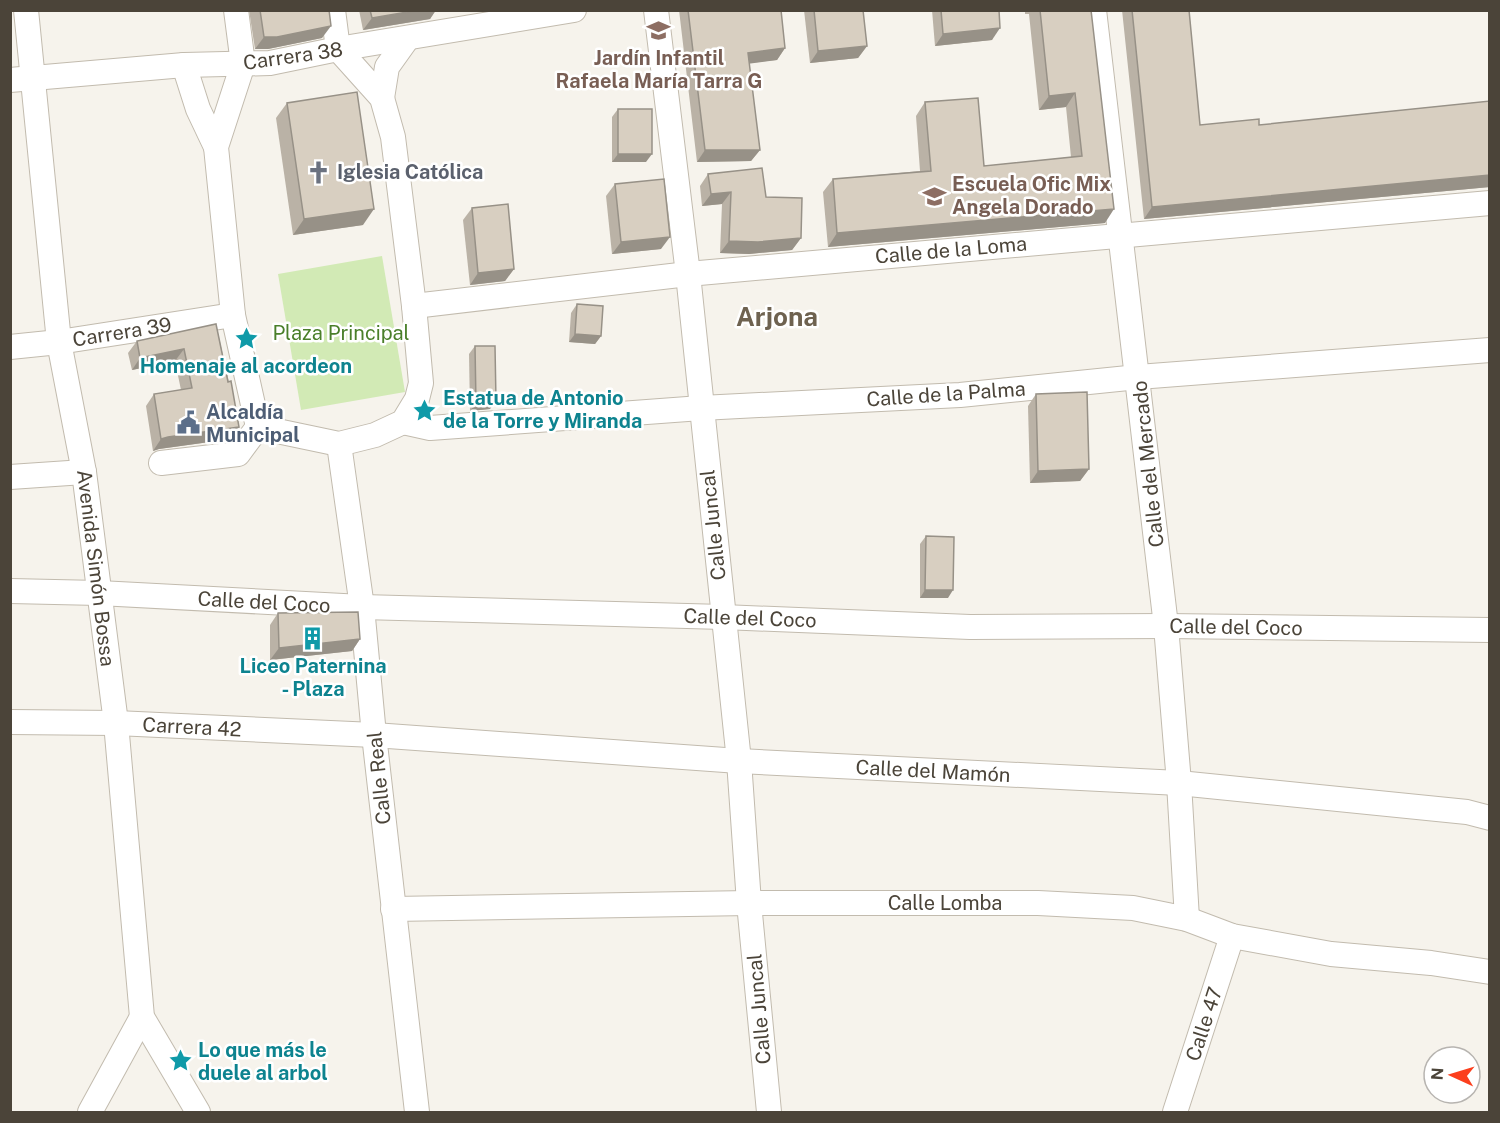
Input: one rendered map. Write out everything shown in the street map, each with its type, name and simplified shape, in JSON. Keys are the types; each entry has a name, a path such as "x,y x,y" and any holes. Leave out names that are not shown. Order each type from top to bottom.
{"street":[{"name":"Avenida Simón Bossa","path":"26,10 59,342 84,471 116,723 142,1017 198,1113"},
{"path":"216,147 243,64 236,10"},
{"path":"333,10 338,50 382,98"},
{"name":"Carrera 38","path":"10,80 184,65 270,63 574,10"},
{"name":"Calle Juncal","path":"656,10 739,760 749,903 769,1113"},
{"name":"Calle del Mercado","path":"1094,10 1166,626 1187,919"},
{"path":"258,427 339,444 375,435 404,422 417,399 421,382 414,306 393,137 382,98 387,67 407,39"},
{"path":"161,463 238,454 258,427 233,315 216,147 198,109 184,65"},
{"name":"Calle de la Loma","path":"414,306 687,274 1490,203"},
{"name":"Carrera 39","path":"10,347 59,342 233,315"},
{"name":"Calle de la Palma","path":"404,422 430,428 701,408 960,395 1138,377 1490,350"},
{"name":"Calle Real","path":"339,444 362,607 374,735 417,1113"},
{"path":"10,477 84,471"},
{"name":"Calle del Coco","path":"10,591 99,593 362,607 723,616 970,627 1166,626 1490,630"},
{"name":"Carrera 42","path":"10,722 116,723 374,735"},
{"name":"Calle del Mamón","path":"374,735 739,760 1179,783 1467,813 1490,818"},
{"name":"Calle Lomba","path":"393,909 749,903 1038,903 1133,908 1187,919 1232,936 1331,954 1431,963 1490,972"},
{"name":"Calle 47","path":"1175,1113 1232,936"},
{"path":"90,1113 142,1017"}],"green space":[{"name":"Plaza Principal","path":"382,256 405,392 301,410 278,274"}],"building":[{"path":"260,10 329,10 331,26 277,37 264,37"},
{"path":"370,10 419,10 372,18"},
{"path":"688,10 781,10 785,48 748,53 760,150 705,150"},
{"path":"814,10 863,10 867,46 818,51"},
{"path":"941,10 999,10 1000,28 943,34"},
{"path":"1040,10 1091,10 1114,209 837,233 833,179 931,171 925,102 978,98 984,166 1082,156 1075,93 1049,96"},
{"path":"1132,10 1189,10 1200,125 1259,119 1259,125 1490,101 1490,175 1152,207"},
{"name":"Iglesia Católica","path":"357,92 374,209 304,219 287,103"},
{"path":"618,109 652,109 652,154 618,154"},
{"path":"762,168 766,197 802,198 801,238 758,242 729,241 731,192 711,194 708,174"},
{"path":"664,179 670,237 621,242 615,184"},
{"path":"508,204 514,269 478,273 472,208"},
{"path":"577,304 603,306 601,336 575,334"},
{"path":"216,324 228,382 231,381 239,427 161,439 154,394 192,388 184,349 140,358 137,341"},
{"path":"475,346 495,346 496,401 476,403"},
{"path":"1087,392 1089,469 1038,471 1036,394"},
{"path":"926,536 954,537 953,590 925,590"},
{"path":"358,612 360,639 279,648 278,613"}],"place":[{"name":"Jardín Infantil Rafaela María Tarra G","path":"659,30"},
{"name":"Iglesia Católica","path":"319,172"},
{"name":"Escuela Ofic Mix Angela Dorado","path":"934,196"},
{"name":"Homenaje al acordeon","path":"246,338"},
{"name":"Estatua de Antonio de la Torre y Miranda","path":"425,410"},
{"name":"Alcaldía Municipal","path":"188,423"},
{"name":"Liceo Paternina - Plaza","path":"313,638"},
{"name":"Lo que más le duele al arbol","path":"180,1061"}],"district":[{"name":"Arjona","path":"777,316"}]}
